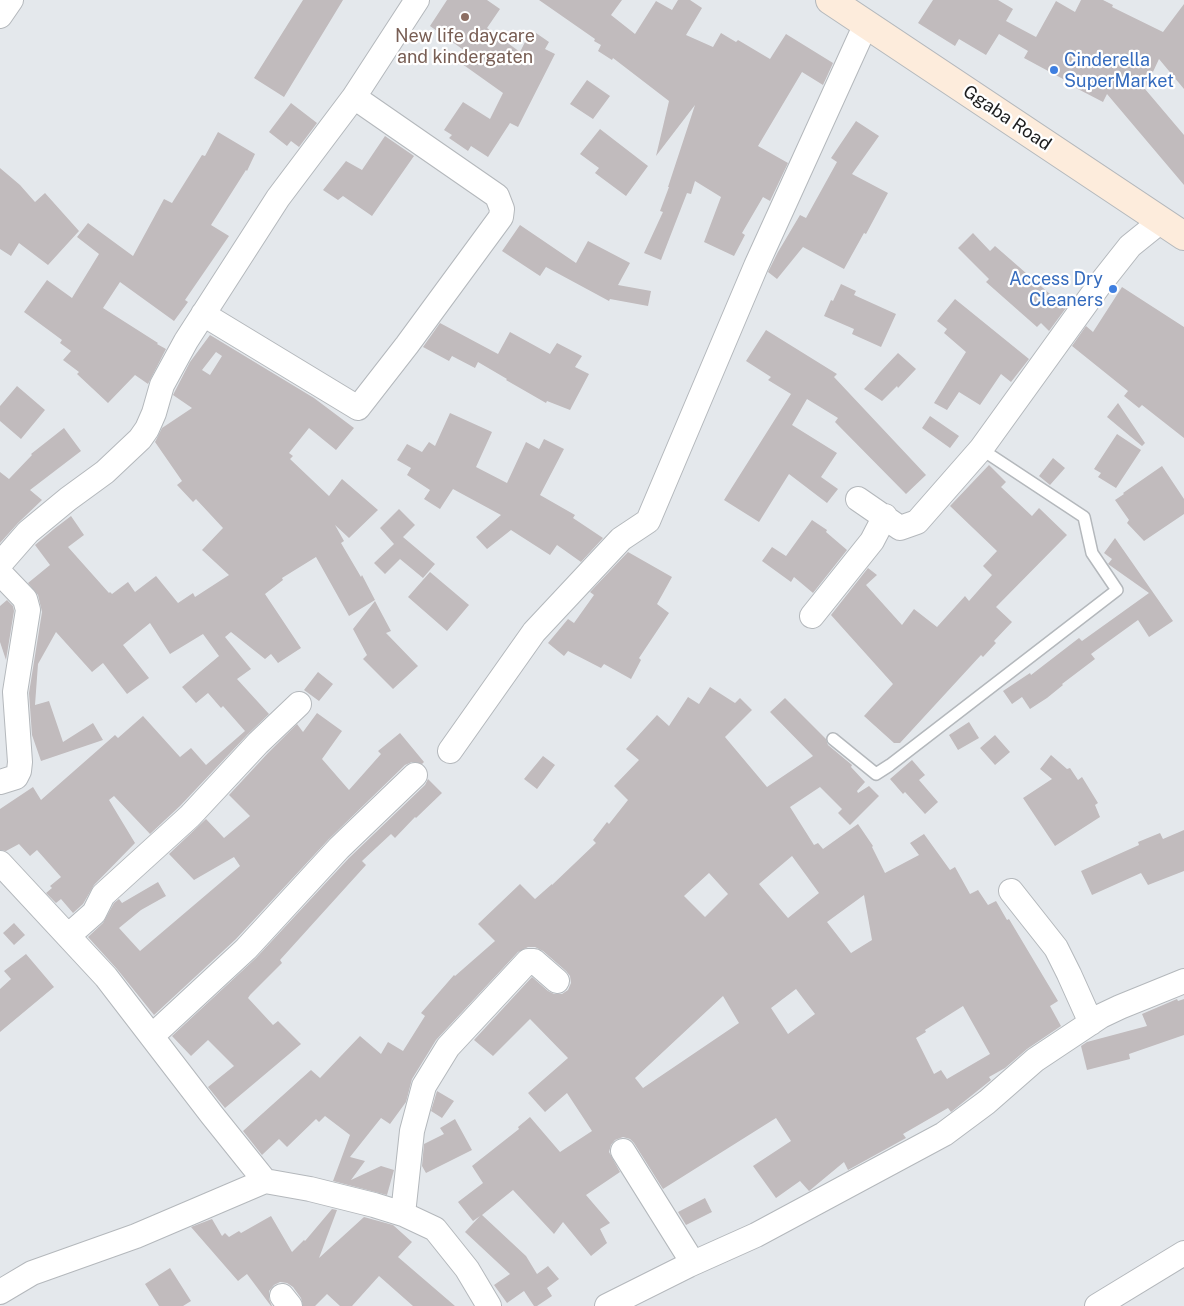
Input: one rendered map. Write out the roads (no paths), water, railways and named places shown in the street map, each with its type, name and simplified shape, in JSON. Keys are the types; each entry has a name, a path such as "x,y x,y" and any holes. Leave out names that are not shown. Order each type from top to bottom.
{"main road":[{"name":"Ggaba Road","path":"830,0 1184,236"}],"street":[{"path":"0,16 11,0"},
{"path":"0,564 28,532 68,498 105,472 147,430 162,385 186,341 278,198 354,97 416,0"},
{"path":"450,751 534,632 621,539 648,521 756,266 866,24"},
{"path":"204,314 358,408 407,346 501,217 502,209 497,196 354,97"},
{"path":"858,499 900,528 918,522 980,449 1130,246 1161,221"},
{"path":"812,616 872,541 885,516"},
{"path":"0,573 25,599 28,610 15,692 19,771 16,777 0,782"},
{"path":"68,936 94,913 103,895 190,816 258,743 299,704"},
{"path":"152,1036 246,949 339,848 415,776"},
{"path":"0,863 106,976 212,1115 266,1181"},
{"path":"1011,891 1056,948 1090,1023"},
{"path":"403,1214 412,1131 424,1086 448,1047 528,961 534,961 557,981"},
{"path":"608,1306 692,1263 756,1235 944,1134 987,1102 1035,1060 1090,1023 1120,1007 1184,981"},
{"path":"623,1151 692,1263"},
{"path":"0,1292 32,1273 136,1236 266,1181 310,1189 403,1214 435,1229 467,1269 489,1306"},
{"path":"1097,1306 1184,1253"}],"lane":[{"path":"833,739 876,774 1117,590 1092,553 1084,517 980,449"}],"place":[{"name":"New life daycare and kindergaten","path":"465,17"},
{"name":"Cinderella SuperMarket","path":"1054,70"},
{"name":"Access Dry Cleaners","path":"1113,289"}]}
